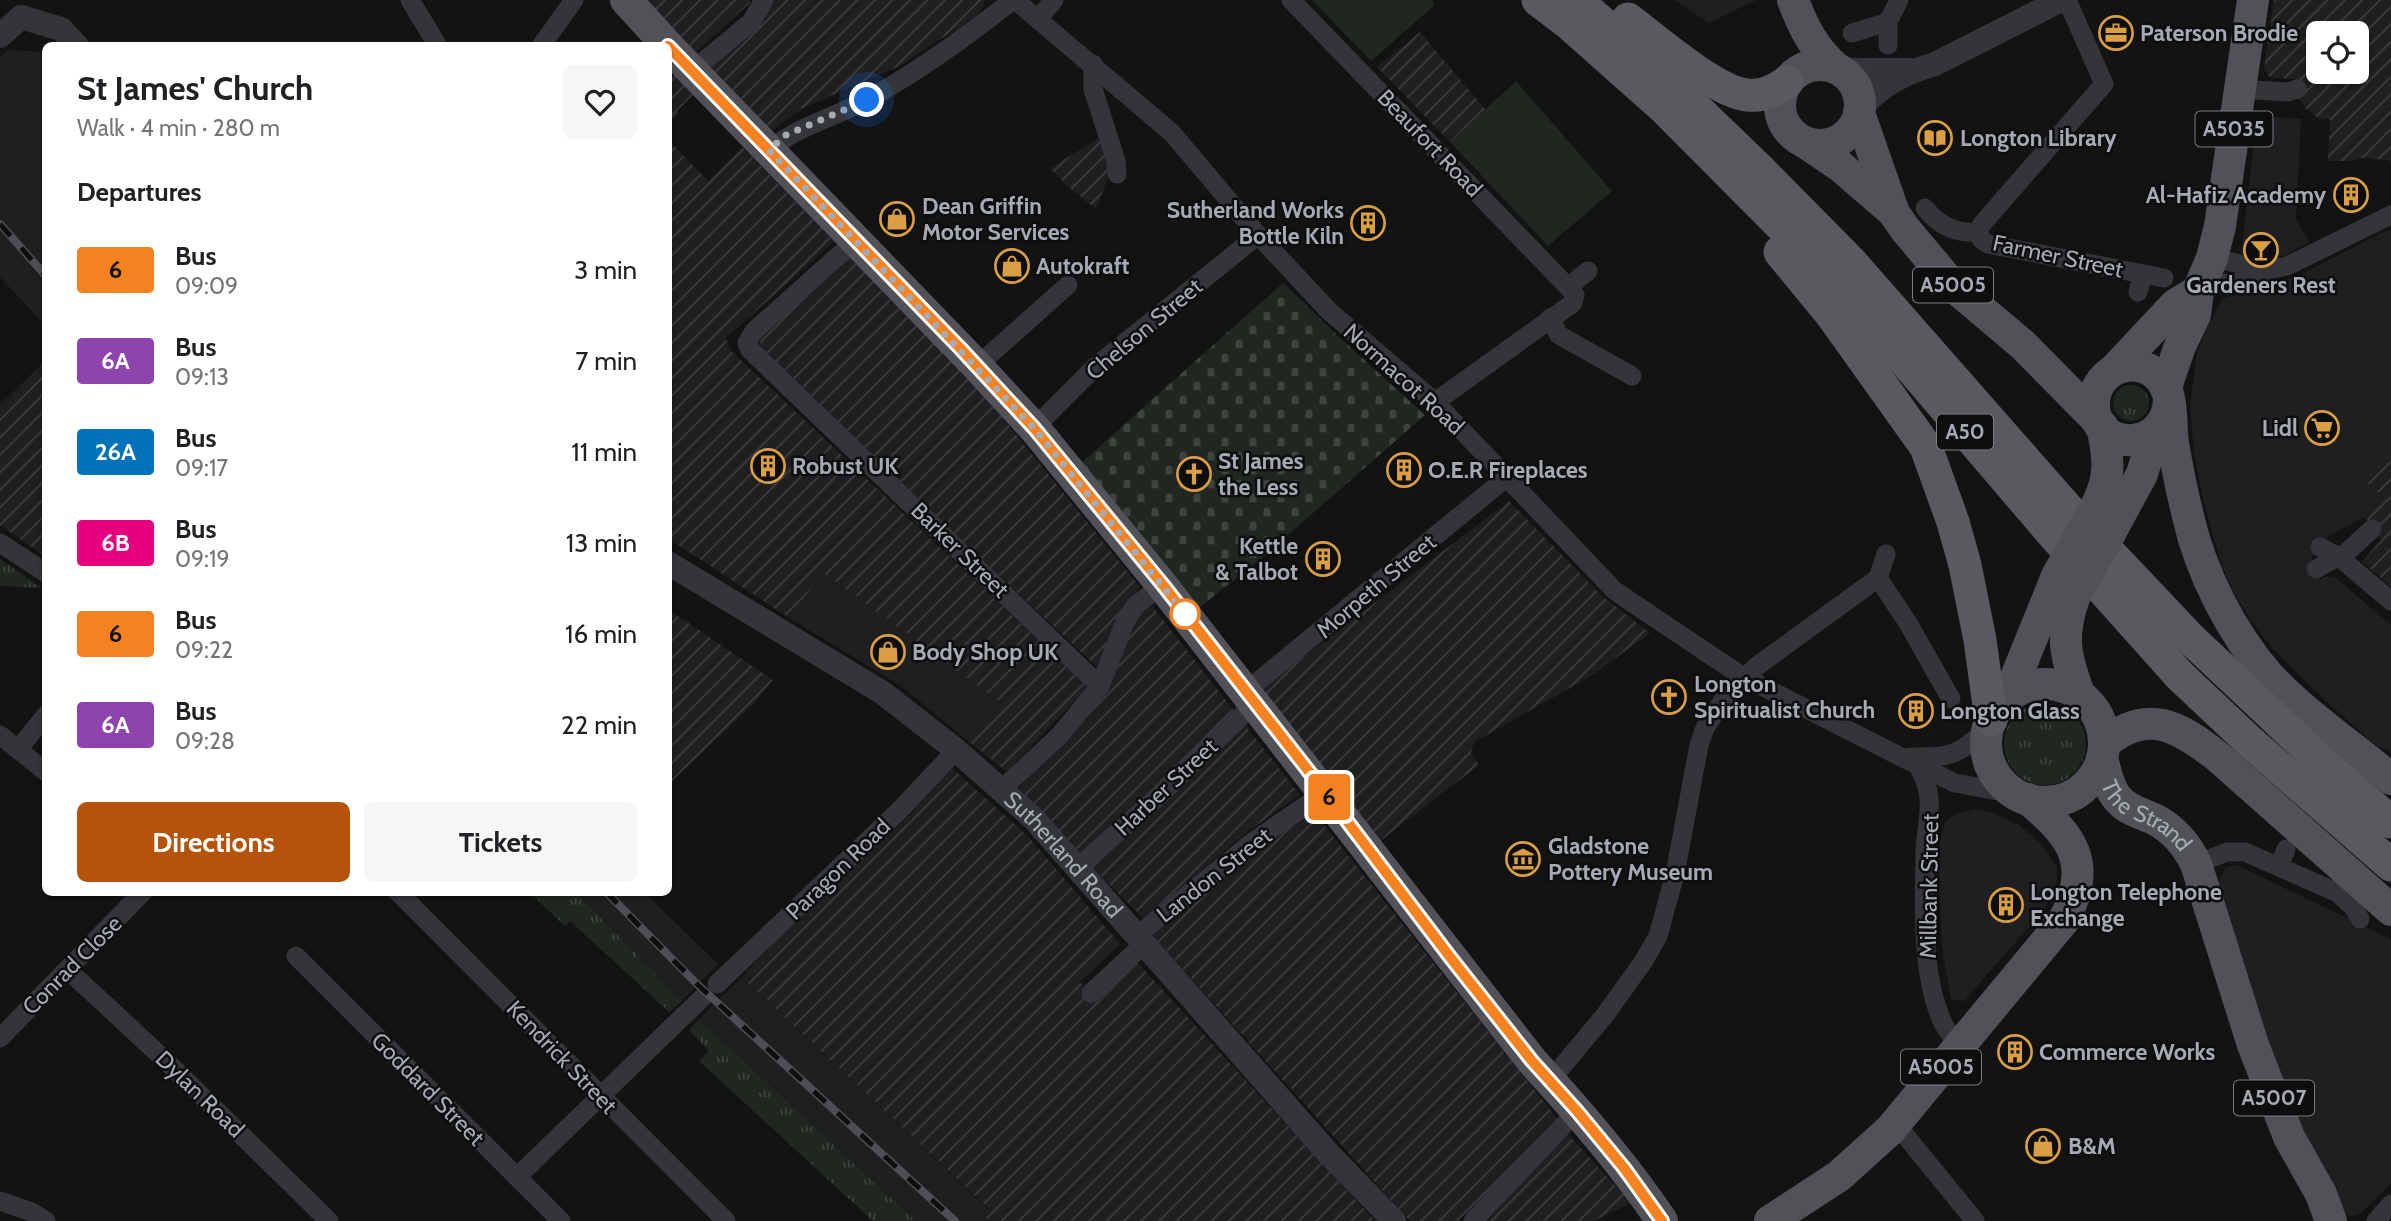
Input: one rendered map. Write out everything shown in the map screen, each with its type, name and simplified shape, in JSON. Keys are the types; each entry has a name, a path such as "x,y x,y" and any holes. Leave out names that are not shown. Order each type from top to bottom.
{"highway":[{"name":"A50","path":"1538,0 1647,93 1840,285 2052,533 2180,676 2249,741 2391,865"},
{"name":"A50","path":"1576,0 1651,65 1850,261 2066,507 2191,639 2327,767 2391,822"},
{"path":"1600,0 1699,72 1736,93 1747,95 1770,92 1788,80"},
{"path":"1647,93 1831,314 1926,447 1953,522 1965,565 1996,715"}],"main road":[{"path":"626,0 664,42"},
{"name":"A5035","path":"2167,393 2180,346 2194,315 2228,183 2253,0"},
{"path":"1797,11 1820,54 1849,77 1859,96 1856,123 1842,138 1830,143 1817,145 1803,141 1788,130 1781,116 1780,101 1797,56 1797,11"},
{"path":"672,50 1034,428 1163,585 1325,792 1417,915 1532,1061 1577,1111 1639,1188 1662,1221"},
{"path":"1788,80 1809,66 1821,65 1837,69"},
{"name":"A5005","path":"1859,112 1894,213"},
{"name":"A5005","path":"1803,141 1840,166 1894,213 1952,285 2023,345 2100,424"},
{"path":"2101,524 2107,480 2107,452 2093,401 2096,388 2101,379 2204,277"},
{"name":"A5005","path":"2023,345 2061,363 2085,369 2113,370"},
{"path":"2113,370 2130,365 2146,368 2157,375 2167,393 2189,524 2226,616 2239,638 2270,677 2386,772"},
{"path":"2167,393 2169,410 2164,422 2154,434 2142,474 2101,524 1996,715 1986,745 1993,769 2003,783 2024,797 2052,801 2078,792 2094,776 2103,751 2129,726 2144,723 2168,726 2188,734 2218,757 2391,910"},
{"path":"2100,424 2115,437 2125,440 2136,440 2154,434"},
{"path":"2066,585 2064,648 2079,694"},
{"path":"1996,715 2026,687 2038,684 2061,686 2079,694"},
{"name":"A5007","path":"2079,694 2099,718 2103,751"},
{"name":"The Strand","path":"2103,751 2111,789 2117,798 2125,806 2157,821 2170,831 2189,850 2196,864 2253,1045 2289,1136 2321,1195 2331,1221"},
{"name":"A5005","path":"1770,1221 1839,1176 1896,1124 2064,920 2074,900 2079,881 2078,859 2049,816 2024,797"}],"street":[{"path":"410,0 436,42"},
{"path":"544,42 574,0"},
{"path":"692,71 751,22 764,0"},
{"path":"769,150 786,135 867,100 917,71 1014,0"},
{"name":"Normacot Road","path":"1014,0 1172,133 1258,235 1329,312 1435,402 1615,591 1742,677 1955,783 2024,797"},
{"path":"1038,19 1054,0"},
{"name":"Beaufort Road","path":"1291,0 1568,287"},
{"path":"1888,45 1888,22 1899,0"},
{"path":"1859,112 1869,97 1882,86 1914,70 1935,64 2061,0"},
{"path":"1978,232 1982,224 2104,84 2067,0"},
{"path":"0,36 22,9 61,29 74,42"},
{"path":"1852,33 1888,22"},
{"path":"1093,64 1093,89 1116,161 1117,173"},
{"path":"1837,69 1914,70"},
{"path":"2239,89 2288,92 2297,89"},
{"name":"Farmer Street","path":"1925,208 1940,224 1966,233 1978,232 1987,244 2140,283 2164,278"},
{"path":"2204,277 2218,284 2240,282 2308,257 2391,215"},
{"name":"Chelson Street","path":"1034,428 1095,367 1258,235"},
{"name":"Barker Street","path":"856,240 754,331 747,343 750,350 1100,686"},
{"path":"1435,402 1573,303 1575,295 1568,287 1588,271"},
{"path":"977,366 1068,285"},
{"path":"1550,318 1559,335 1632,376"},
{"name":"Morpeth Street","path":"1250,698 1359,600 1506,478"},
{"path":"2316,569 2339,557 2372,529"},
{"path":"0,543 42,570"},
{"path":"2320,547 2339,557 2391,601"},
{"path":"1550,1081 1605,1015 1643,962 1657,936 1675,874 1699,745 1705,729 1742,677 1878,578 1886,554"},
{"name":"Sutherland Road","path":"672,565 883,693 1002,789 1034,819 1328,1153 1394,1221"},
{"path":"1878,578 1944,671 1951,699"},
{"path":"1002,789 1059,736 1100,686 1125,622 1135,606 1163,585"},
{"name":"Harber Street","path":"1077,868 1160,794 1250,698"},
{"name":"Normacot Road","path":"1899,756 1938,758 1955,754 1996,715"},
{"path":"19,748 42,720"},
{"path":"0,734 42,768"},
{"name":"Paragon Road","path":"517,1177 902,808 956,750"},
{"name":"Millbank Street","path":"1917,764 1931,798 1925,850 1926,960 1937,1008 1944,1026 1959,1045"},
{"name":"Landon Street","path":"1091,993 1141,939 1251,843 1325,792"},
{"path":"2196,864 2227,852 2282,858 2338,893 2353,907 2360,919"},
{"name":"Conrad Close","path":"0,1038 140,896"},
{"name":"Kendrick Street","path":"402,896 726,1221"},
{"name":"Goddard Street","path":"296,956 561,1221"},
{"name":"Dylan Road","path":"68,970 166,1060 329,1221"},
{"path":"1473,1221 1577,1111"},
{"path":"1896,1124 1975,1221"},
{"path":"0,1201 32,1212 46,1221"},
{"path":"2376,1221 2391,1204"}],"shaded area":[{"path":"646,0 749,0 750,3 696,52"},
{"path":"772,0 984,0 984,5 975,20 938,40 902,65 801,109 769,133 707,69"},
{"path":"1675,0 1756,0 1709,23"},
{"path":"2274,0 2391,0 2391,164 2388,160 2360,158 2352,161 2328,161 2330,119 2319,119 2305,108 2299,98 2295,79 2270,78 2264,68"},
{"path":"1420,32 1486,110 1450,142 1377,67"},
{"path":"8,50 42,52 42,322 0,277 0,57"},
{"path":"672,70 694,94 677,111 679,113 672,121"},
{"path":"2257,116 2301,119 2296,220 2310,242 2276,259 2241,254"},
{"path":"1105,134 1111,170 1096,209 1050,168"},
{"path":"672,143 708,181 742,147 834,241 726,338 730,350 1088,687 1007,772 967,740 1001,703 823,572 789,618 672,541"},
{"path":"2391,230 2391,445 2363,480 2383,497 2365,517 2328,536 2312,558 2320,580 2326,576 2336,578 2391,625 2391,751 2375,745 2272,648 2235,595 2222,566 2202,495 2194,453 2190,405 2197,353 2222,299 2300,275"},
{"path":"849,254 984,395 1140,587 1124,607 1098,668 764,355 759,345 762,336"},
{"path":"42,364 42,554 0,525 0,405"},
{"path":"2391,445 2391,586 2362,562 2381,540 2365,517 2383,497 2363,480"},
{"path":"1509,501 1601,595 1650,633 1591,676 1474,742 1471,753 1479,765 1379,842 1261,689"},
{"name":"Body Shop UK","path":"823,571 1001,703 967,740 901,686 789,618"},
{"path":"1150,603 1300,795 1248,831 1144,919 1016,791 1062,743 1135,619"},
{"path":"672,612 773,680 754,703 672,781"},
{"path":"952,768 1028,836 1120,944 1080,982 1094,999 1137,962 1375,1221 990,1221 984,1216 990,1210 742,977 793,920 908,817"},
{"path":"1975,809 1993,813 2019,825 2040,843 2057,867 2057,879 2043,911 1964,1001 1951,1000 1942,948 1938,859 1945,821 1955,814"},
{"path":"1312,810 1560,1122 1458,1221 1410,1221 1153,936 1254,846"},
{"path":"2236,865 2391,939 2391,1183 2360,1214 2353,1216 2336,1212 2256,1015 2217,884 2226,867"},
{"path":"580,896 648,896 718,964 682,1001"},
{"path":"742,977 990,1211 984,1216 990,1221 916,1221 699,1019"},
{"path":"1567,1133 1631,1203 1594,1221 1487,1221"}],"green space":[{"path":"1312,0 1432,0 1435,5 1371,61"},
{"path":"1516,81 1612,191 1548,246 1450,142"},
{"path":"1283,283 1425,415 1263,557 1199,608 1082,462"},
{"path":"2131,385 2143,391 2149,403 2143,415 2131,421 2119,415 2113,403 2119,391"},
{"path":"0,559 42,588 0,586"},
{"path":"2045,703 2061,706 2074,715 2083,728 2086,744 2083,760 2074,773 2061,782 2045,785 2029,782 2016,773 2007,760 2004,744 2007,728 2016,715 2029,706"},
{"path":"533,896 580,896 682,1001 669,1012 570,921 565,926"},
{"path":"699,1019 916,1221 873,1221 699,1061 709,1051 689,1030"}],"railway":[{"path":"0,224 42,271"},
{"path":"610,896 698,985 955,1221"}],"bus line":[{"name":"6","path":"672,50 1034,428 1163,585 1325,792 1417,915 1532,1061 1624,1168 1662,1221"}],"place":[{"name":"Paterson Brodie","path":"2116,33"},
{"name":"Longton Library","path":"1935,138"},
{"name":"Al-Hafiz Academy","path":"2351,195"},
{"name":"Dean Griffin Motor Services","path":"897,219"},
{"name":"Sutherland Works Bottle Kiln","path":"1368,223"},
{"name":"Gardeners Rest","path":"2261,250"},
{"name":"Autokraft","path":"1012,266"},
{"name":"Lidl","path":"2322,428"},
{"name":"Robust UK","path":"768,466"},
{"name":"O.E.R Fireplaces","path":"1404,470"},
{"name":"St James the Less","path":"1194,474"},
{"name":"Kettle & Talbot","path":"1323,559"},
{"name":"Body Shop UK","path":"888,652"},
{"name":"Longton Spiritualist Church","path":"1669,697"},
{"name":"Longton Glass","path":"1916,711"},
{"name":"Gladstone Pottery Museum","path":"1523,859"},
{"name":"Longton Telephone Exchange","path":"2006,905"},
{"name":"Commerce Works","path":"2015,1052"},
{"name":"B&M","path":"2043,1146"}],"route":[{"path":"867,100 786,135 769,150 1034,428 1185,614"}]}
